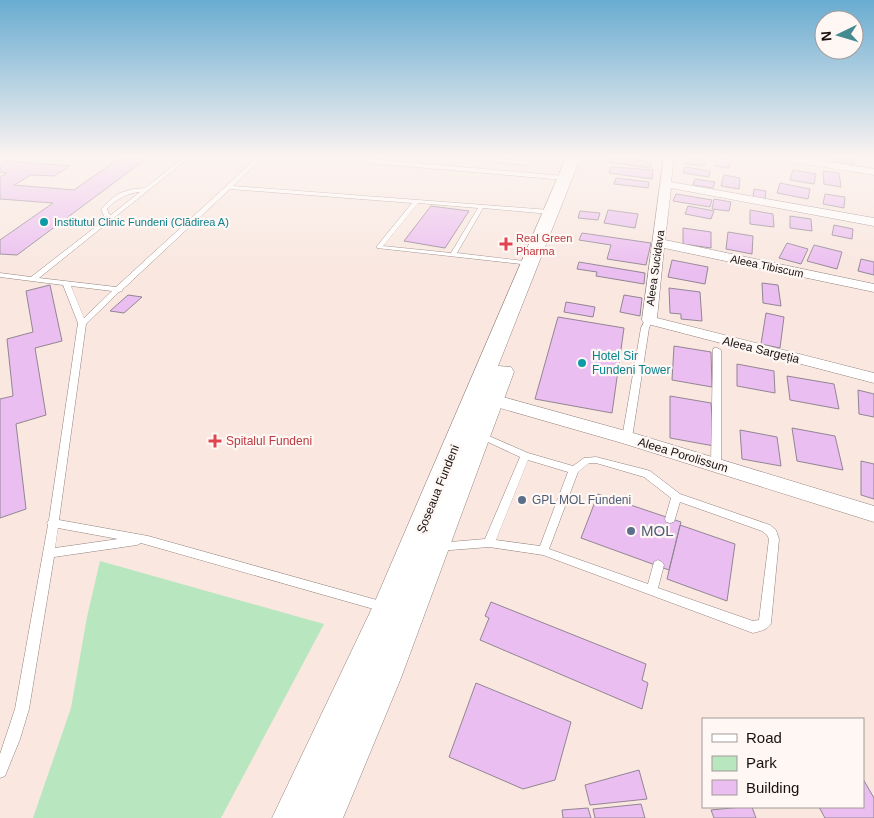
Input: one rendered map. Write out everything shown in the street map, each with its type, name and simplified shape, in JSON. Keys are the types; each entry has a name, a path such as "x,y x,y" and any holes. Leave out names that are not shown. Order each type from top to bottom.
{"main road":[{"name":"Șoseaua Fundeni","path":"292,818 332,735 388,608 558,194"},
{"name":"Șoseaua Fundeni","path":"323,818 384,678 570,194"}],"street":[{"name":"Aleea Sucidava","path":"649,320 665,194"},
{"path":"722,194 874,222"},
{"name":"Aleea Tibiscum","path":"659,243 874,288"},
{"name":"Aleea Sargeția","path":"649,320 655,324 874,378"},
{"name":"Aleea Porolissum","path":"492,400 627,438 874,514"}],"lane":[{"path":"111,217 106,215 104,209 122,194"},
{"path":"33,279 141,194"},
{"path":"82,323 222,194"},
{"path":"319,194 550,212"},
{"path":"416,202 379,247 530,263"},
{"path":"453,255 481,207"},
{"path":"0,275 120,290"},
{"path":"0,771 13,739 22,709 48,553 82,323 66,283"},
{"path":"627,438 645,328 649,320"},
{"path":"716,465 717,350"},
{"path":"479,434 525,456 574,470"},
{"path":"489,543 525,456"},
{"path":"435,547 489,543 543,551 753,627 765,623 774,539 772,533 766,528 676,496 647,474 603,460 587,460 574,470 543,551"},
{"path":"670,518 676,496"},
{"path":"52,523 148,540 388,608"},
{"path":"48,553 148,540"},
{"path":"652,589 658,565"}],"green space":[{"path":"100,561 324,624 221,818 33,818 71,708 87,617"}],"building":[{"path":"0,194 99,194 17,255 0,254 0,240 53,203 0,199"},
{"path":"676,194 712,200 710,207 673,201"},
{"path":"753,194 766,194 765,199 753,197"},
{"path":"783,194 809,194 808,199"},
{"path":"825,194 845,197 844,208 823,204"},
{"path":"714,199 731,202 729,211 712,209"},
{"path":"431,206 469,211 445,248 404,241"},
{"path":"688,206 714,211 711,219 685,214"},
{"path":"608,210 638,214 635,228 604,223"},
{"path":"750,210 773,214 774,227 750,224"},
{"path":"580,211 600,213 598,220 578,218"},
{"path":"790,216 811,219 812,231 790,228"},
{"path":"834,225 853,229 852,239 832,235"},
{"path":"683,228 711,232 711,248 683,244"},
{"path":"728,232 753,236 752,254 726,249"},
{"path":"582,233 651,243 646,265 607,259 611,245 579,240"},
{"path":"787,243 808,249 801,264 779,258"},
{"path":"814,245 842,252 837,269 807,261"},
{"path":"861,259 874,262 874,275 858,271"},
{"path":"672,260 708,267 705,284 668,277"},
{"path":"579,262 645,273 644,284 596,276 597,272 577,269"},
{"path":"762,283 778,285 781,306 763,303"},
{"path":"50,285 62,341 35,348 46,415 16,424 26,509 0,518 0,399 13,396 7,339 33,332 26,291"},
{"path":"669,288 700,292 702,321 681,319 681,314 670,313"},
{"path":"128,295 142,297 124,313 110,311"},
{"path":"624,295 642,298 640,316 620,312"},
{"path":"566,302 595,307 593,317 564,312"},
{"path":"766,313 784,317 780,348 761,344"},
{"name":"Hotel Sir Fundeni Tower","path":"558,317 624,328 612,413 535,399"},
{"path":"674,346 711,352 712,387 672,380"},
{"path":"737,364 774,371 775,393 737,386"},
{"path":"787,376 834,384 839,409 790,400"},
{"path":"858,390 874,394 874,417 859,414"},
{"path":"670,396 711,403 714,446 670,438"},
{"path":"792,428 835,436 843,470 797,461"},
{"path":"740,430 777,437 781,466 742,459"},
{"path":"861,461 874,464 874,499 861,495"},
{"name":"MOL","path":"598,494 681,522 669,570 581,538"},
{"path":"680,525 735,544 727,601 667,579"},
{"path":"491,602 646,664 642,680 648,683 642,709 480,640 489,618 485,616"},
{"path":"476,683 571,722 555,780 523,789 449,757"},
{"path":"639,770 647,799 590,805 585,785"},
{"path":"864,781 874,798 874,818 825,818 820,808 864,808"},
{"path":"641,804 645,818 595,818 593,809"},
{"path":"588,808 591,818 563,818 562,810"},
{"path":"752,808 756,818 714,818 711,810"}],"place":[{"name":"Institutul Clinic Fundeni (Clădirea A)","path":"44,222"},
{"name":"Real Green Pharma","path":"506,244"},
{"name":"Hotel Sir Fundeni Tower","path":"582,363"},
{"name":"Spitalul Fundeni","path":"215,441"},
{"name":"GPL MOL Fundeni","path":"522,500"},
{"name":"MOL","path":"631,531"}]}
